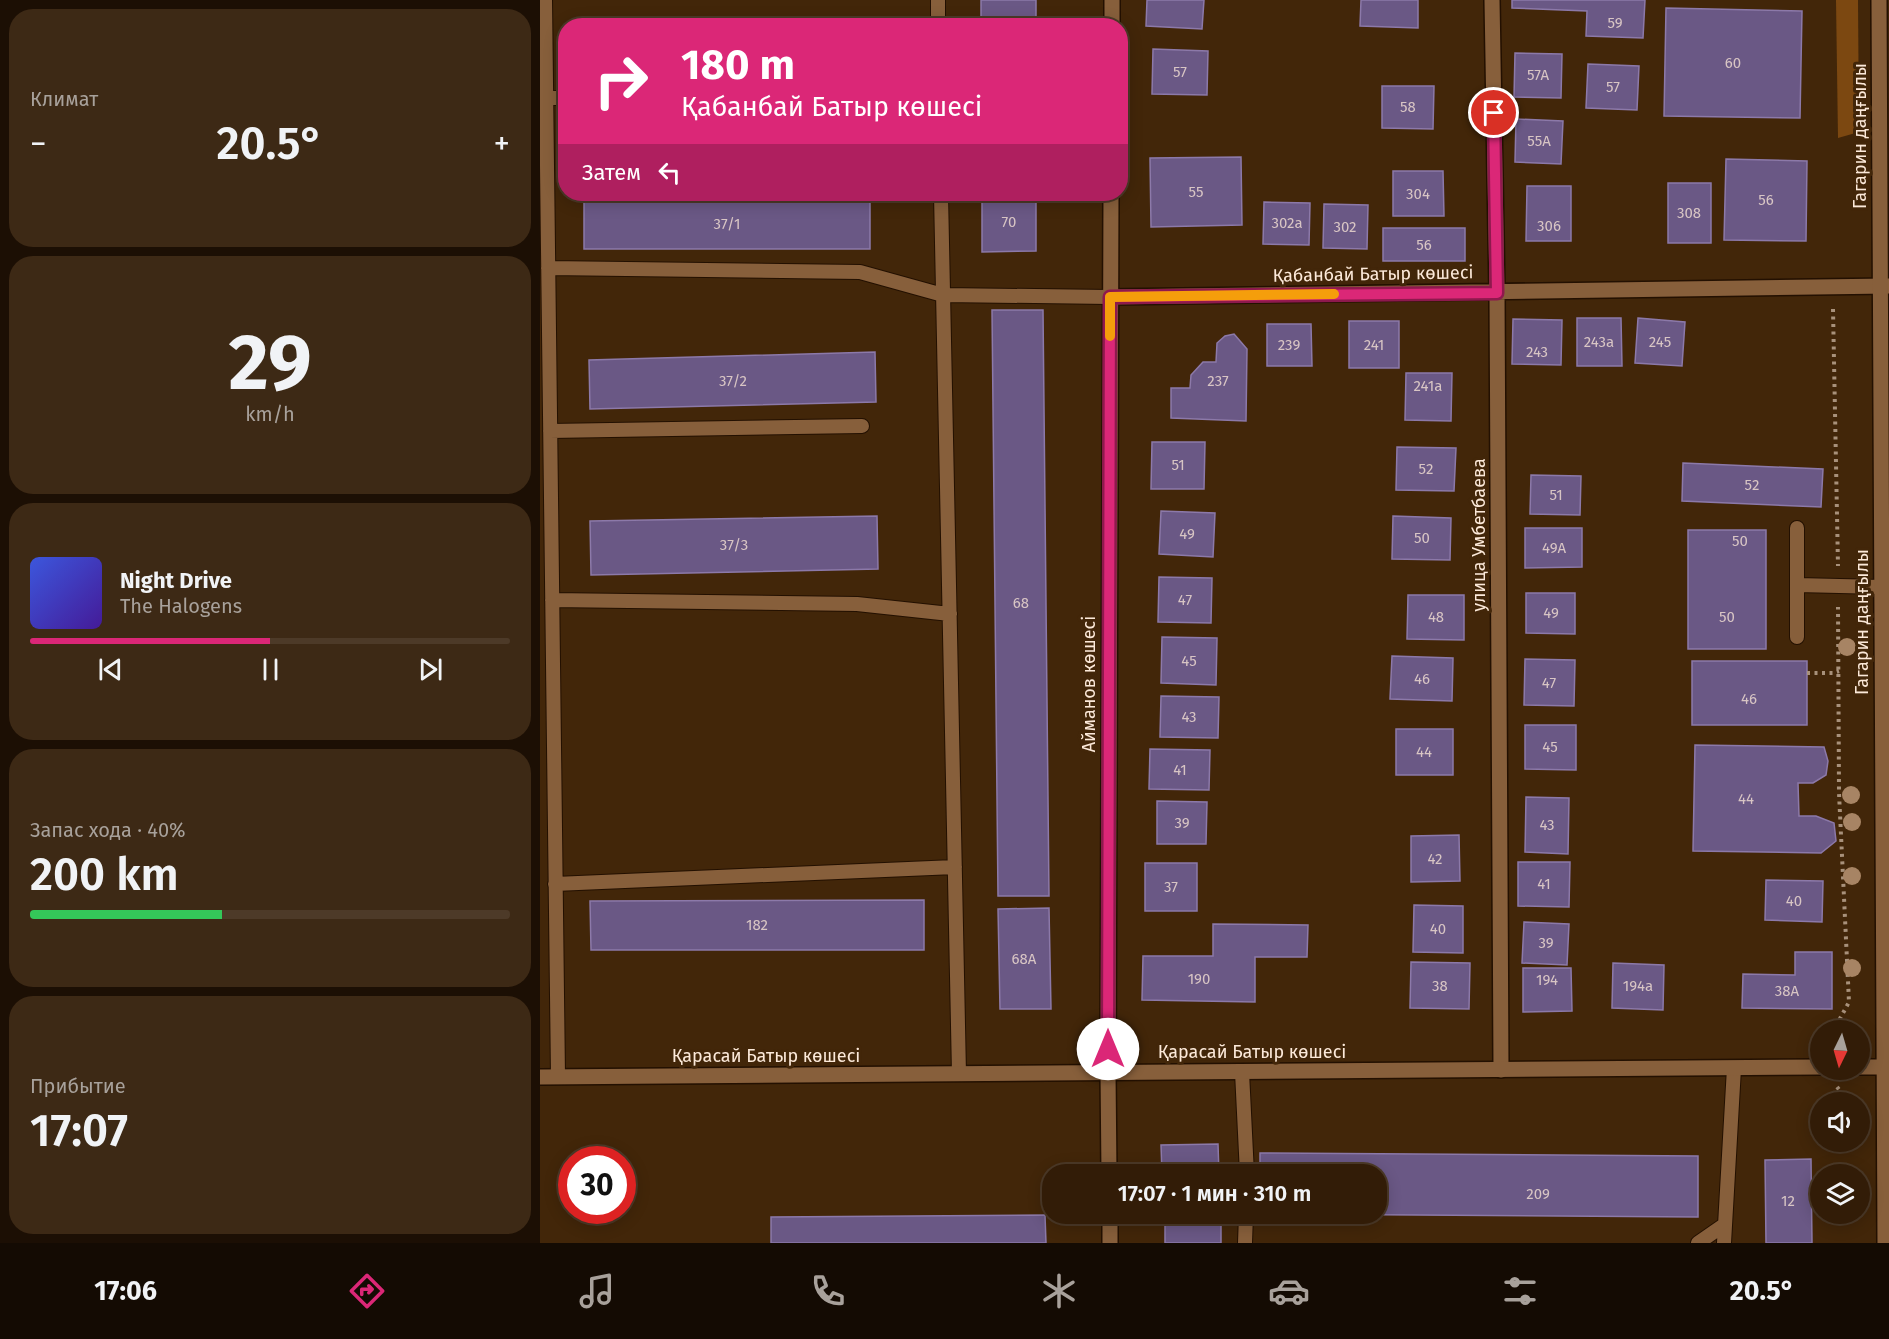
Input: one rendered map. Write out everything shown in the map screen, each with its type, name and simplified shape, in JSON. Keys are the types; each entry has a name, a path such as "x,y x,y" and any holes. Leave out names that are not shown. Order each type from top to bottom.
{"street":[{"path":"1112,0 1112,18"},
{"name":"улица Умбетбаева","path":"1492,0 1497,293 1501,1070"},
{"name":"Гагарин даңғылы","path":"1879,0 1885,287 1882,587 1886,1067 1885,1243"},
{"name":"Айманов көшесі","path":"1109,1164 1111,201"},
{"name":"Қабанбай Батыр көшесі","path":"1110,297 1885,287"},
{"name":"Қарасай Батыр көшесі","path":"540,1077 1810,1067"},
{"path":"1870,1067 1886,1067"},
{"path":"1110,1224 1110,1243"}],"lane":[{"path":"544,0 548,268 544,296 550,431 558,1077"},
{"path":"938,0 938,18"},
{"path":"546,98 558,98"},
{"path":"942,201 959,1074"},
{"path":"548,268 860,272 944,295 1110,297"},
{"path":"550,431 862,426"},
{"path":"1797,528 1797,638"},
{"path":"1797,585 1882,587"},
{"path":"552,600 857,604 950,614"},
{"path":"555,884 955,867"},
{"path":"1724,1243 1734,1068"},
{"path":"1242,1072 1247,1164"},
{"path":"1245,1243 1246,1224"},
{"path":"1698,1243 1724,1225"}],"path":[{"path":"1833,309 1839,793 1849,1002 1839,1020"},
{"path":"1807,673 1839,671"},
{"path":"1837,1088 1840,1092"}],"shaded area":[{"path":"1836,0 1858,0 1859,132 1838,138"}],"building":[{"path":"981,0 1036,0 1036,18 981,18"},
{"path":"1147,0 1204,0 1202,29 1146,26"},
{"path":"1361,0 1418,0 1418,28 1360,26"},
{"path":"1512,0 1645,0 1643,38 1586,36 1587,11 1512,8"},
{"path":"1666,8 1802,11 1800,118 1664,116"},
{"path":"1153,49 1208,51 1207,95 1152,94"},
{"path":"1515,53 1562,54 1561,98 1514,97"},
{"path":"1588,64 1639,66 1637,110 1586,108"},
{"path":"1382,86 1434,86 1433,129 1382,128"},
{"path":"1516,119 1563,121 1561,164 1515,162"},
{"path":"1241,157 1242,225 1151,227 1150,158"},
{"path":"1726,159 1807,161 1806,241 1724,240"},
{"path":"1393,171 1443,171 1444,216 1393,216"},
{"path":"1668,183 1711,183 1711,243 1668,243"},
{"path":"1527,186 1571,186 1571,241 1526,241"},
{"path":"584,201 870,201 870,249 584,249"},
{"path":"982,201 1036,201 1036,251 982,252"},
{"path":"1264,202 1310,203 1309,245 1263,244"},
{"path":"1324,204 1368,205 1367,249 1323,248"},
{"path":"1383,228 1465,228 1465,261 1383,261"},
{"path":"992,310 1043,310 1049,896 998,896"},
{"path":"1577,318 1621,318 1622,366 1577,366"},
{"path":"1638,318 1685,322 1682,366 1635,363"},
{"path":"1513,319 1562,320 1561,365 1512,364"},
{"path":"1349,321 1399,321 1399,368 1349,368"},
{"path":"1267,324 1311,324 1312,366 1267,366"},
{"path":"1234,334 1247,349 1246,421 1171,418 1171,388 1190,388 1191,375 1203,362 1216,362 1217,343 1225,336"},
{"path":"875,352 876,402 590,409 589,360"},
{"path":"1406,373 1452,373 1451,421 1405,420"},
{"path":"1152,442 1205,442 1204,489 1151,489"},
{"path":"1397,447 1456,448 1454,491 1396,490"},
{"path":"1683,463 1823,469 1821,507 1682,501"},
{"path":"1531,475 1581,476 1580,515 1530,514"},
{"path":"1161,511 1215,513 1213,557 1159,554"},
{"path":"877,516 878,569 591,575 590,521"},
{"path":"1393,516 1451,518 1450,560 1392,559"},
{"path":"1525,528 1582,528 1582,567 1525,568"},
{"path":"1688,530 1766,530 1766,649 1688,649"},
{"path":"1159,577 1212,578 1211,623 1158,622"},
{"path":"1526,593 1575,593 1575,634 1526,633"},
{"path":"1408,595 1464,595 1464,640 1407,639"},
{"path":"1162,637 1217,638 1216,685 1161,683"},
{"path":"1392,656 1453,658 1452,701 1390,699"},
{"path":"1525,659 1575,660 1574,706 1524,705"},
{"path":"1692,661 1807,661 1807,725 1692,725"},
{"path":"1161,696 1219,697 1218,738 1160,737"},
{"path":"1525,725 1576,725 1576,770 1525,769"},
{"path":"1396,729 1453,729 1453,775 1396,775"},
{"path":"1695,745 1824,747 1828,761 1826,775 1813,783 1798,783 1799,816 1816,816 1834,823 1836,841 1821,853 1693,851"},
{"path":"1150,749 1210,750 1209,790 1149,789"},
{"path":"1526,797 1569,798 1568,854 1525,852"},
{"path":"1157,801 1207,802 1206,844 1157,844"},
{"path":"1459,835 1460,881 1411,882 1411,836"},
{"path":"1518,862 1570,862 1569,907 1518,906"},
{"path":"1145,863 1197,863 1197,911 1145,911"},
{"path":"1766,880 1823,881 1822,922 1765,920"},
{"path":"924,900 924,950 591,950 590,901"},
{"path":"1414,905 1463,906 1463,953 1413,952"},
{"path":"1049,908 1051,1009 1000,1009 998,909"},
{"path":"1524,922 1569,924 1567,965 1522,963"},
{"path":"1213,924 1308,925 1307,957 1255,957 1255,1002 1142,1000 1143,956 1213,956"},
{"path":"1795,952 1832,952 1832,1009 1742,1008 1743,974 1795,975"},
{"path":"1411,962 1470,963 1469,1009 1410,1008"},
{"path":"1613,963 1664,965 1663,1010 1612,1008"},
{"path":"1523,968 1571,968 1572,1011 1523,1012"},
{"path":"1218,1144 1219,1164 1162,1164 1161,1145"},
{"path":"1260,1153 1698,1156 1698,1217 1387,1215 1387,1164 1260,1164"},
{"path":"1811,1159 1812,1243 1766,1243 1765,1160"},
{"path":"1042,1215 1042,1224 1045,1224 1046,1243 771,1243 771,1217"},
{"path":"1165,1224 1221,1224 1221,1243 1165,1243"}],"slow traffic":[{"path":"1110,336 1110,297 1334,294"}],"route":[{"path":"1108,1049 1110,297 1497,293 1494,113"}]}
